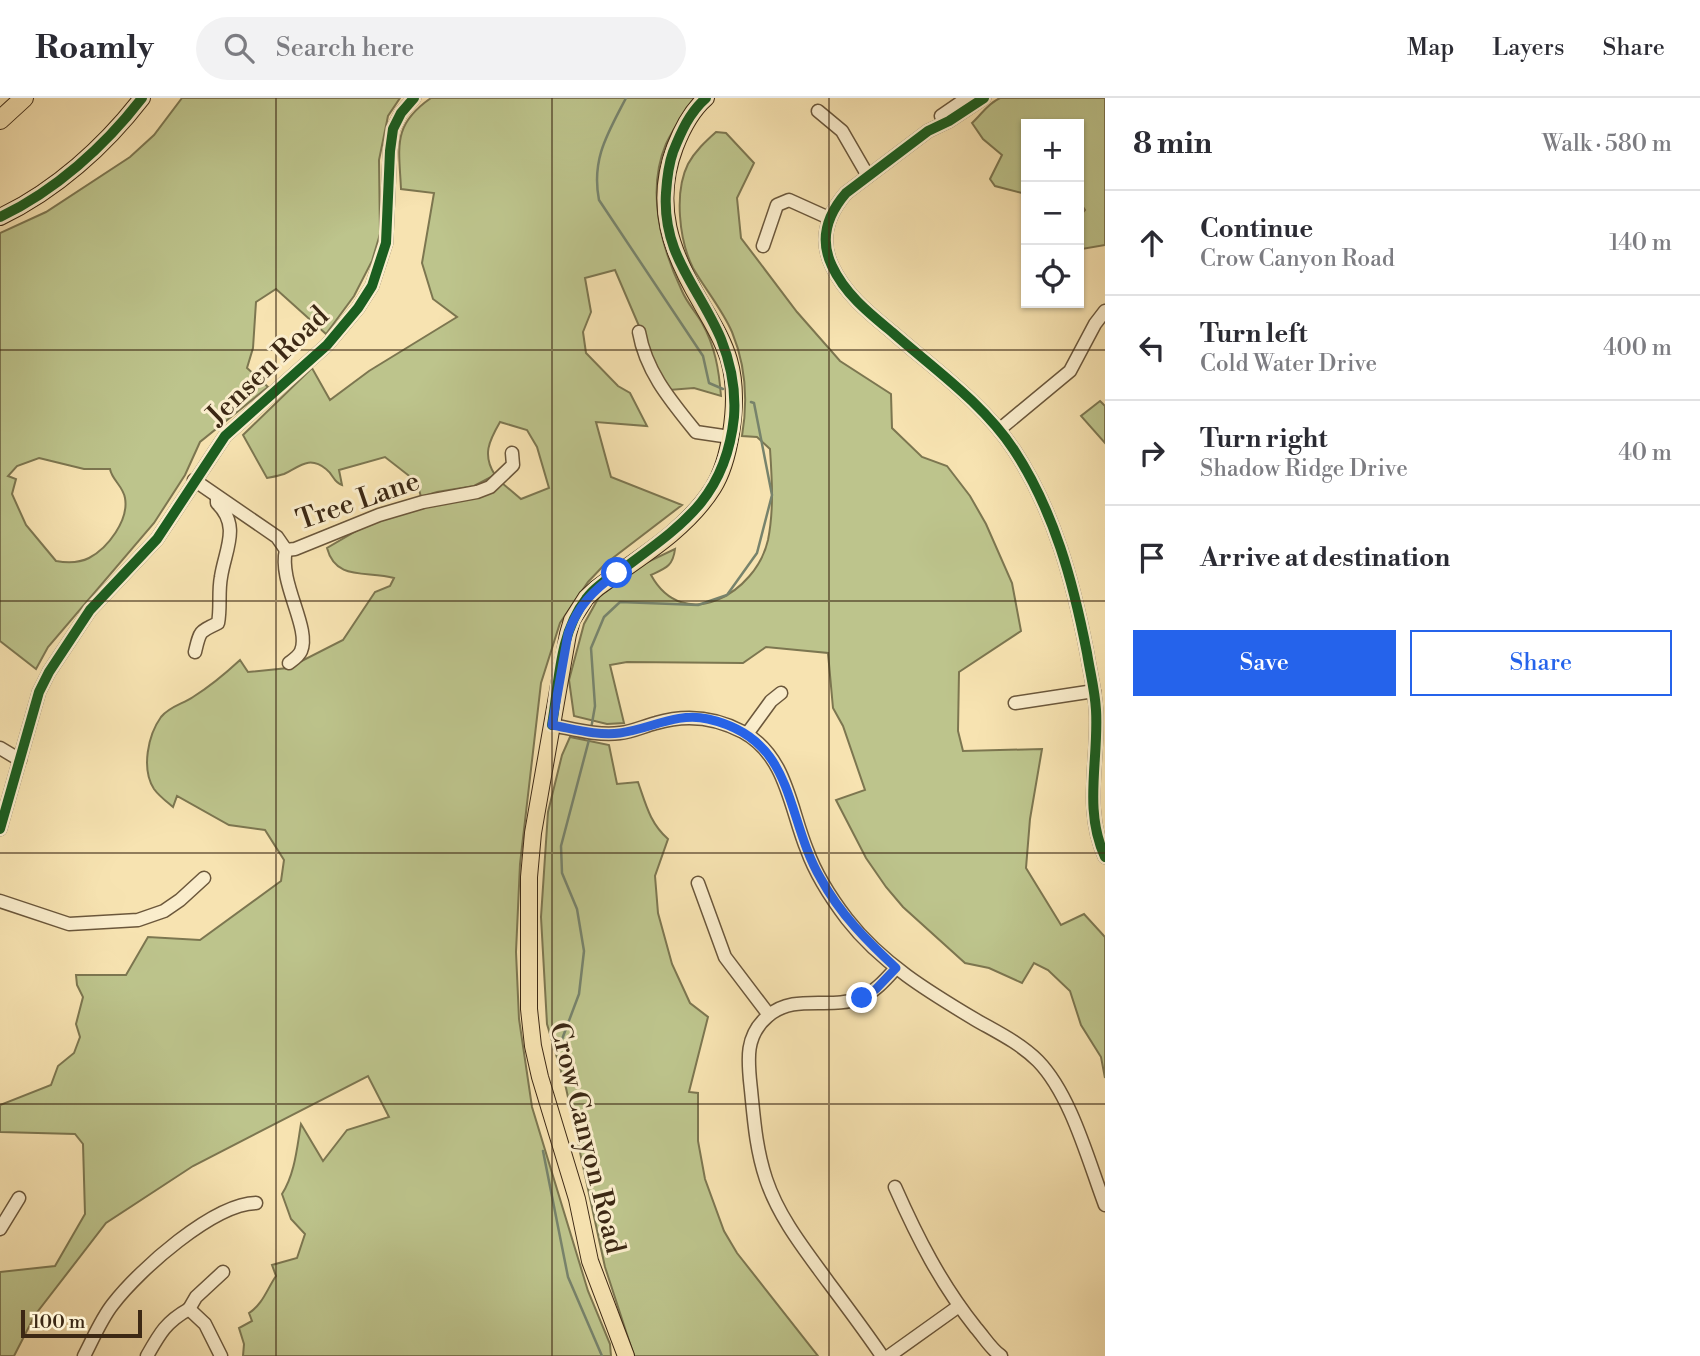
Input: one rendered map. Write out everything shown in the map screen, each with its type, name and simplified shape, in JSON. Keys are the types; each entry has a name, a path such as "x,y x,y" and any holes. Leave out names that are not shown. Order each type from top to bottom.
{"highway":[{"path":"0,120 24,98"}],"main road":[{"path":"0,217 62,177 118,128 142,98"},
{"name":"Crow Canyon Road","path":"626,1356 590,1261 577,1199 540,1077 530,1027 529,890 532,844 568,634 581,607 597,588 687,520 714,487 724,463 730,437 734,388 729,360 720,337 673,248 666,215 668,166 682,128 698,104 706,98"}],"street":[{"name":"Jensen Road","path":"0,829 39,692 90,610 158,539 225,436 327,345 358,309 372,286 386,243 393,129 401,113 414,98"},
{"path":"928,131 934,122 967,98"},
{"path":"984,98 928,131 846,193 829,218 826,248 831,265 842,284 863,308 966,396 1000,429 1032,481 1058,538 1071,579 1094,691 1096,725 1092,801 1097,837 1105,857"},
{"path":"818,111 842,131 868,176"},
{"path":"763,246 777,205 783,201 789,200 829,218"},
{"path":"1000,429 1070,370 1095,324 1105,312"},
{"path":"639,332 642,352 664,393 696,432 730,437"},
{"name":"Tree Lane","path":"194,480 277,537 286,550 295,549 379,515 490,487 513,466 512,453"},
{"path":"195,652 199,634 204,628 218,623 221,575 230,542 231,527 223,509 217,503 216,495"},
{"path":"286,550 285,575 299,621 302,649 289,663"},
{"path":"1015,703 1094,691"},
{"path":"747,734 771,701 781,693"},
{"path":"552,725 590,732 619,733 671,719 692,717 718,722 747,734 762,747 779,770 789,792 804,843 821,880 848,921 896,968 928,992 1011,1040 1037,1060 1066,1104 1105,1205"},
{"path":"0,748 20,760"},
{"path":"0,901 69,924 138,920 164,911 180,901 204,878"},
{"path":"698,883 725,957 769,1015"},
{"path":"882,1356 784,1220 766,1178 755,1137 748,1057 753,1034 769,1015 798,1003 848,1002 862,998 876,989 896,968"},
{"path":"895,1187 922,1247 959,1306 1001,1356"},
{"path":"0,1229 19,1198"},
{"path":"84,1356 112,1305 141,1274 185,1236 221,1212 243,1204 256,1203"},
{"path":"147,1356 161,1329 189,1309 196,1297 223,1272"},
{"path":"890,1356 959,1306"},
{"path":"189,1309 205,1324 221,1356"}],"green space":[{"path":"182,98 400,98 388,116 379,160 380,234 372,261 354,296 326,334 276,289 256,302 253,348 247,368 268,387 200,442 185,475 154,523 48,647 36,669 0,641 0,233 46,212 130,157 154,135","holes":["39,458 84,469 110,469 124,494 124,515 116,533 103,548 89,558 77,562 56,561 26,525 12,494 16,479 8,476 17,466"]},
{"path":"431,98 695,98 666,144 660,162 657,200 662,238 674,274 700,319 713,349 721,396 694,388 669,390 615,270 585,278 591,312 583,332 586,353 618,386 630,393 647,426 596,422 611,477 682,505 605,564 588,582 560,623 541,683 520,864 516,952 519,1019 532,1107 588,1291 610,1344 611,1356 243,1356 244,1344 239,1328 252,1321 249,1313 261,1301 276,1276 272,1265 297,1258 305,1234 291,1219 282,1194 293,1169 301,1124 323,1161 347,1130 389,1117 368,1076 193,1166 106,1223 35,1315 14,1356 0,1356 0,1272 55,1266 85,1214 83,1144 75,1134 0,1132 0,1105 51,1085 58,1066 74,1053 80,1037 76,1024 83,997 76,975 126,975 148,937 200,940 281,881 284,860 265,830 229,825 177,796 173,807 154,789 147,762 156,724 168,710 205,689 240,660 248,672 288,668 343,640 375,592 390,586 394,578 345,570 331,559 327,548 375,520 502,483 521,499 549,488 537,447 527,430 500,422 488,448 489,461 495,475 474,486 421,497 417,482 385,457 339,470 342,485 326,469 314,463 267,478 243,435 312,368 330,400 369,371 457,317 433,299 422,263 434,193 401,189 399,148 404,127 418,108"},
{"path":"1105,98 1105,245 1084,249 1084,119 1021,119 1021,193 995,186 990,179 1002,155 983,139 972,123 995,100"},
{"path":"716,132 726,133 754,163 737,198 741,238 797,312 840,361 891,394 892,428 922,457 947,466 970,496 986,524 1012,583 1021,631 959,672 958,731 963,751 1042,749 1030,819 1026,868 1061,925 1084,914 1105,937 1105,1078 1101,1057 1081,1025 1070,991 1048,970 1034,963 1022,983 989,968 965,963 903,907 866,858 836,800 865,790 843,726 833,708 828,653 766,647 743,663 627,662 610,665 624,723 607,724 574,716 569,680 584,624 599,597 639,566 675,549 668,566 651,575 665,593 682,602 699,604 717,600 734,590 749,576 761,559 768,540 772,506 770,449 757,437 742,436 744,384 737,345 723,315 688,257 680,216 681,188 688,164"},
{"path":"1100,401 1105,406 1105,443 1081,416"},
{"path":"570,737 609,745 617,784 638,782 653,820 668,839 655,876 658,913 672,964 690,1003 708,1017 689,1092 698,1093 698,1141 705,1179 724,1231 737,1253 818,1356 634,1356 605,1267 566,1088 547,1024 541,917 548,812 562,755"}],"waterway":[{"path":"626,98 607,135 599,159 599,200 703,356 709,383 723,389"},
{"path":"591,729 595,706 591,648 604,617 620,602 698,605 727,595 757,553 772,495 754,403 751,402"},
{"path":"558,1050 579,994 584,951 577,909 562,873 561,846 590,736"},
{"path":"543,1151 568,1277 602,1356"}],"cycle path":[{"path":"0,217 40,194 78,166 112,133 142,98"},
{"path":"0,829 39,692 90,610 157,539 225,436 327,345 358,308 372,286 386,243 393,129 401,113 414,98"},
{"path":"552,725 565,643 577,612 595,589 667,536 699,505 722,467 729,444 734,417 734,397 728,358 712,320 676,253 666,215 667,177 673,152 690,116 706,98"},
{"path":"984,98 928,131 846,193 830,219 826,246 837,276 858,302 957,387 1002,433 1040,497 1068,573 1092,681 1096,729 1093,803 1098,839 1105,857"}],"route":[{"path":"617,573 586,598 572,620 552,725 608,734 671,719 701,718 747,734 762,747 776,763 783,777 808,854 821,880 848,921 896,968 876,989 862,998"}]}
